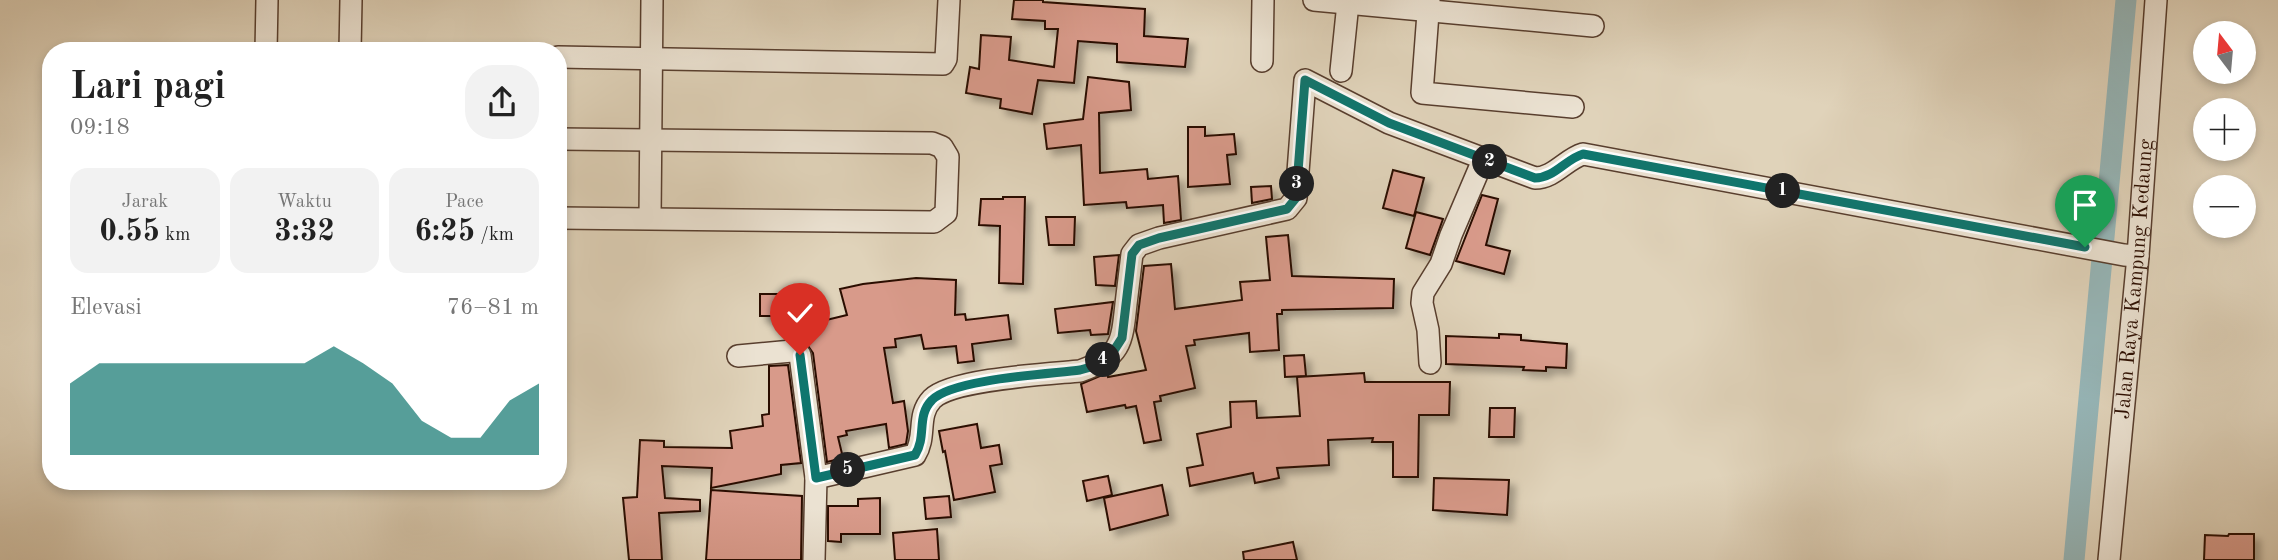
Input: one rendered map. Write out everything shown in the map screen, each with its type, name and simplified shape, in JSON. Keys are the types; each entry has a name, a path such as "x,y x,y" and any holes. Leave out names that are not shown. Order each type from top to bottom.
{"street":[{"path":"267,0 267,42"},
{"path":"351,0 351,42"},
{"path":"650,218 652,0"},
{"path":"567,57 943,64 946,59 949,0"},
{"path":"1262,61 1263,0"},
{"path":"1314,0 1428,5 1593,26"},
{"name":"Jalan Raya Kampung Kedaung","path":"2109,560 2131,255 2156,0"},
{"path":"1341,71 1348,3"},
{"path":"1428,5 1423,93 1573,107"},
{"path":"816,478 915,455 921,445 923,413 932,400 942,393 969,384 1080,370 1098,365 1113,352 1122,338 1132,254 1139,245 1287,209 1292,205 1296,198 1305,80 1389,123 1483,160 1540,178 1583,154 2131,255"},
{"path":"567,139 932,143 942,148 948,157 946,213 934,222 567,218"},
{"path":"1430,363 1423,293 1441,264 1483,160"},
{"path":"738,356 792,351 800,355 816,478 814,560"}],"building":[{"path":"1014,0 1145,9 1144,36 1188,39 1185,67 1117,62 1117,44 1078,41 1074,83 1038,80 1032,114 1000,108 1001,99 966,93 970,67 979,69 981,35 1011,37 1009,60 1054,67 1058,29 1045,29 1045,21 1012,19"},
{"path":"1088,77 1129,82 1131,110 1099,113 1100,173 1147,169 1148,179 1178,176 1181,220 1164,223 1163,205 1127,208 1126,202 1084,205 1081,145 1047,149 1044,124 1083,119"},
{"path":"1188,127 1205,127 1205,136 1234,134 1236,154 1227,155 1230,184 1188,187"},
{"path":"1393,170 1424,178 1414,216 1383,208"},
{"path":"1271,186 1272,199 1252,203 1251,187"},
{"path":"1482,195 1498,199 1486,245 1510,251 1504,274 1456,261"},
{"path":"1025,197 1023,284 999,283 1000,226 979,225 981,199"},
{"path":"1416,212 1443,219 1430,255 1406,248"},
{"path":"1046,217 1075,217 1074,245 1049,245"},
{"path":"1288,235 1292,276 1394,279 1393,308 1282,310 1282,314 1277,314 1279,350 1250,352 1249,333 1194,340 1195,345 1186,346 1195,388 1160,396 1161,401 1154,402 1161,440 1144,443 1136,406 1126,408 1125,405 1087,412 1081,384 1107,373 1108,377 1146,370 1136,331 1144,266 1171,264 1175,309 1242,300 1240,282 1270,280 1266,237"},
{"path":"1119,255 1115,286 1096,285 1094,257"},
{"path":"916,278 956,280 955,315 965,314 966,320 1008,315 1011,339 972,344 974,361 958,363 956,346 924,349 921,335 895,339 896,347 884,348 893,403 904,401 908,431 906,444 889,448 886,424 846,431 847,435 838,437 843,458 827,462 813,353 806,343 795,338 793,328 847,315 840,289"},
{"path":"760,294 780,294 779,316 760,316"},
{"path":"1113,302 1108,334 1091,335 1090,330 1058,333 1055,309"},
{"path":"1499,334 1521,335 1521,340 1567,344 1566,368 1546,367 1546,371 1523,370 1524,367 1446,364 1446,336 1499,338"},
{"path":"1304,355 1306,376 1285,377 1284,356"},
{"path":"788,365 801,463 781,465 781,474 711,488 712,468 662,466 665,498 700,500 700,511 659,513 662,560 629,560 623,498 637,497 640,440 664,441 664,447 732,448 730,431 763,426 762,415 769,414 769,366"},
{"path":"1364,373 1365,382 1450,382 1449,415 1419,415 1418,477 1393,477 1393,442 1372,442 1373,438 1328,440 1329,465 1277,468 1279,478 1255,483 1253,473 1190,486 1187,468 1203,465 1197,434 1231,427 1230,402 1256,401 1257,418 1300,416 1297,377"},
{"path":"1490,408 1515,408 1514,437 1489,437"},
{"path":"977,424 981,448 999,445 1002,464 990,466 995,492 954,500 939,431"},
{"path":"1108,476 1112,495 1087,501 1083,481"},
{"path":"1434,478 1509,480 1507,515 1433,510"},
{"path":"1162,485 1168,515 1110,530 1104,498"},
{"path":"711,490 802,496 801,560 706,560"},
{"path":"949,496 951,517 926,519 924,498"},
{"path":"880,498 880,534 841,534 841,542 828,541 828,506 858,506 858,499"},
{"path":"937,529 939,560 895,560 893,533"},
{"path":"2254,534 2254,560 2204,560 2205,535"},
{"path":"1293,542 1297,560 1244,560 1243,552"}],"waterway":[{"path":"2074,560 2126,0"}],"route":[{"path":"800,355 816,478 915,455 921,445 923,413 932,400 942,393 969,384 1080,370 1098,365 1113,352 1122,338 1132,254 1135,248 1159,238 1287,209 1292,205 1296,198 1305,80 1389,123 1535,178 1546,177 1577,155 1583,154 2085,247"}]}
